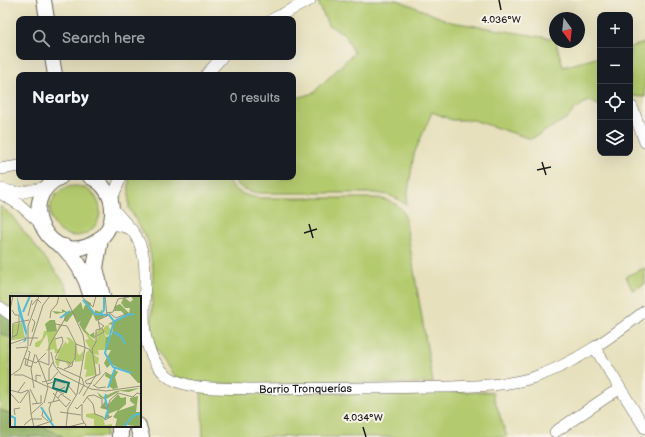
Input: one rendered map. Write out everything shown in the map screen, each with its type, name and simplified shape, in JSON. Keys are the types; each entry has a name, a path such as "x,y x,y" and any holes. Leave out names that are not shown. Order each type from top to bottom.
{"highway":[{"path":"90,291 89,259 96,242"},
{"path":"96,242 95,268 102,296"},
{"path":"64,247 80,266 90,291"},
{"path":"138,427 141,437"}],"main road":[{"path":"44,0 47,16"},
{"path":"52,60 54,72"},
{"path":"55,180 40,201 38,208 40,223 43,230 52,240 64,247 83,248 96,242 106,233 110,225 112,205 105,189 97,180"}],"street":[{"path":"279,16 310,0"},
{"path":"209,72 219,60"},
{"path":"633,110 645,142"},
{"path":"0,169 16,166"},
{"path":"0,189 19,193 55,180"},
{"path":"112,205 120,180"},
{"path":"0,193 20,206 40,223"},
{"name":"Barrio Tronquerías","path":"112,205 140,241 144,258 144,331 149,352 157,365 167,376 188,385 260,389 480,386 509,383 534,377 558,368 595,348 645,311"},
{"path":"110,225 118,225 131,229"},
{"path":"0,307 10,314"},
{"path":"595,348 616,392 645,428"},
{"path":"555,432 616,392"}],"green space":[{"path":"324,0 398,0 451,22 549,38 549,48 558,48 563,67 597,58 597,104 590,101 582,104 579,108 575,108 569,117 531,139 473,120 452,120 432,112 414,154 406,205 387,195 378,193 261,193 248,191 241,187 234,180 296,180 296,98 313,93 354,53 345,34 328,25 318,2"},
{"path":"645,43 645,97 633,96 633,46"},
{"path":"129,180 228,180 236,190 244,194 260,198 379,198 395,204 401,209 405,217 433,383 204,384 175,377 151,342 153,268 148,241 129,208"},
{"path":"70,186 80,186 93,193 100,206 100,216 93,229 80,236 70,236 61,232 54,225 50,216 50,206 54,197 61,190"},
{"path":"0,206 10,214 64,282 71,296 10,296 10,307 0,300"},
{"path":"645,268 645,284 632,290 626,276"},
{"path":"0,311 10,317 10,338 0,333"},
{"path":"0,333 10,338 10,414 0,410"},
{"path":"201,392 492,392 507,437 203,437"},
{"path":"0,410 10,414 10,427 43,427 64,437 0,437"},
{"path":"43,427 106,427 106,437 64,437"}]}
